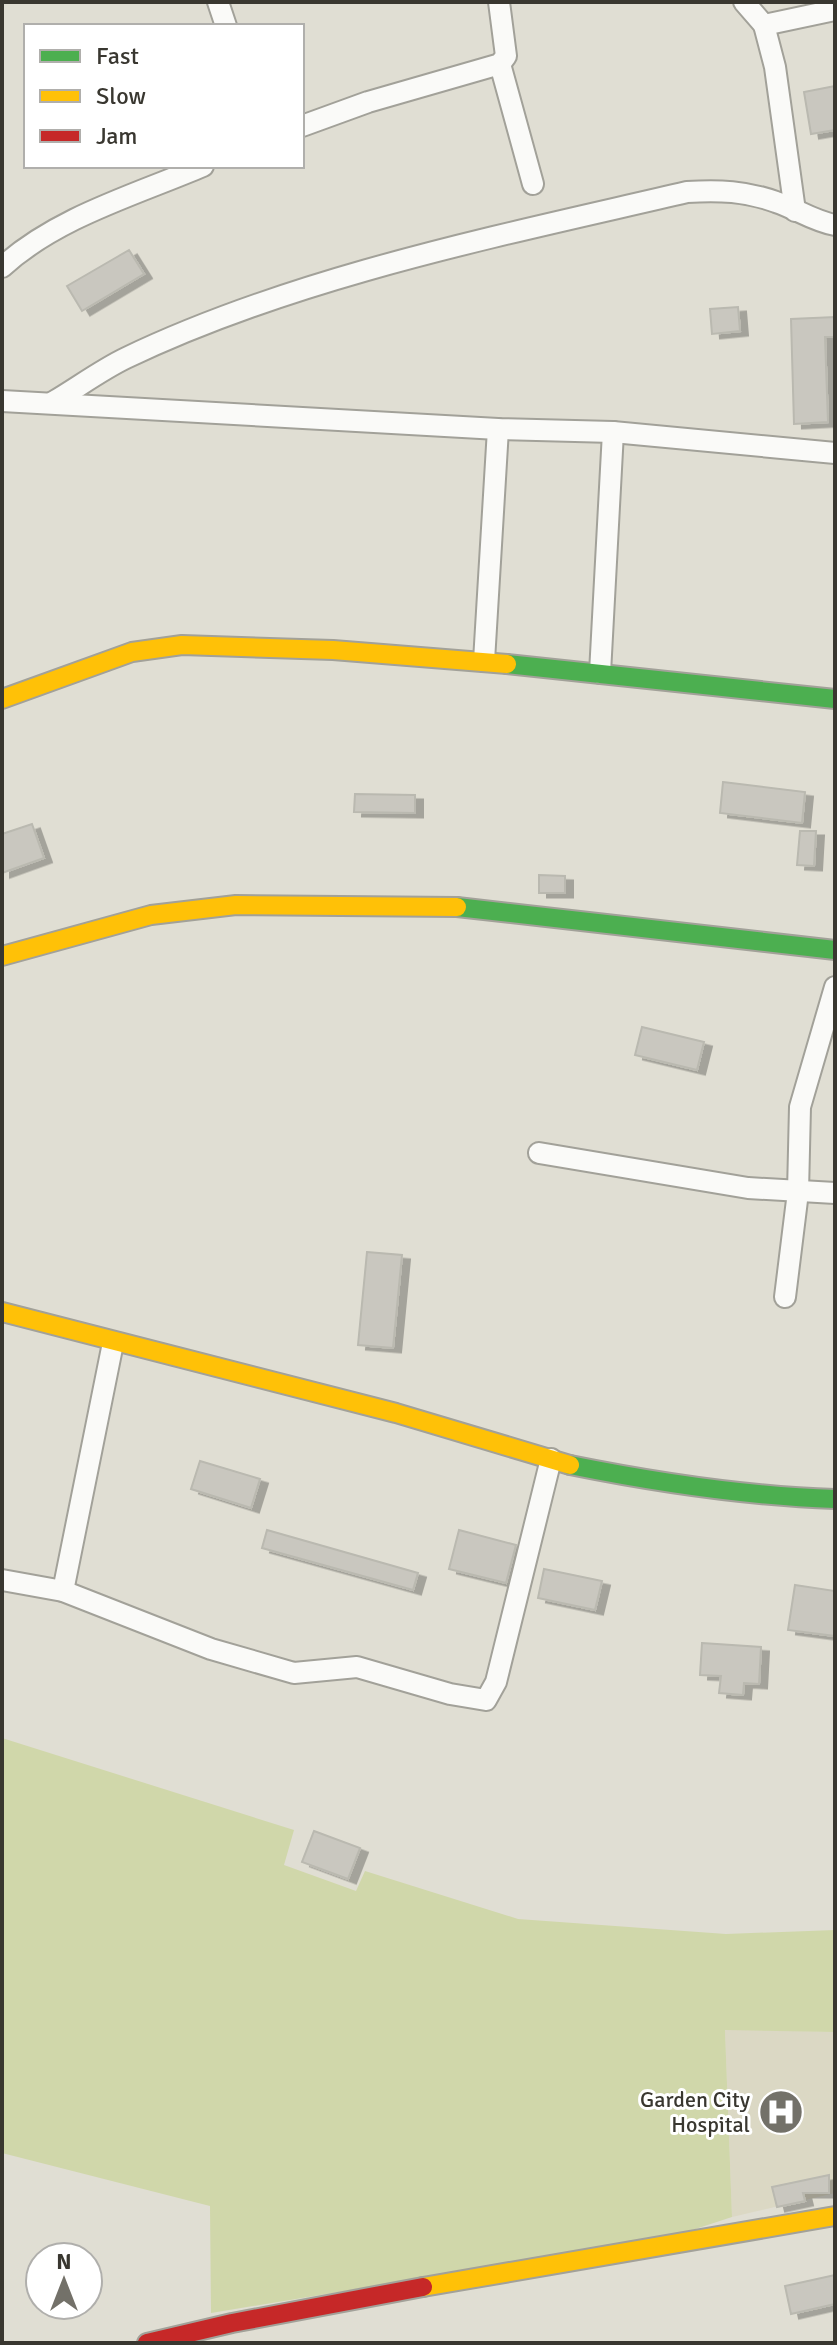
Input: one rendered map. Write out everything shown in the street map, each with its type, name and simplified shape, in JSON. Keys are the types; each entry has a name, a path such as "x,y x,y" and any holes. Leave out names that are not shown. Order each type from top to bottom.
{"street":[{"path":"218,2 225,24"},
{"path":"304,125 368,102 500,64 506,56 499,2"},
{"path":"744,2 764,25 775,67 795,211"},
{"path":"764,25 835,10"},
{"path":"500,64 533,184"},
{"path":"2,267 23,248 68,222 198,168"},
{"path":"53,402 123,359 209,323 327,284 512,234 687,192 731,190 778,202 813,221 835,225"},
{"path":"2,401 498,429 613,432 835,453"},
{"path":"484,661 498,429"},
{"path":"600,673 613,432"},
{"path":"2,699 154,647 333,650 484,661 835,699"},
{"path":"2,956 151,915 236,905 464,907 835,950"},
{"path":"785,1297 798,1192 800,1107 835,987"},
{"path":"539,1153 667,1176 798,1192 835,1193"},
{"path":"2,1312 113,1343 396,1413 551,1459 661,1483 764,1497 835,1499"},
{"path":"63,1591 113,1343"},
{"path":"2,1580 63,1591 211,1649 294,1673 357,1667 450,1694 486,1700 496,1682 551,1459"},
{"path":"147,2343 256,2315 750,2234 835,2216"}],"shaded area":[{"name":"Garden City Hospital","path":"725,2029 835,2032 835,2193 732,2217"}],"green space":[{"path":"2,1738 294,1830 284,1865 356,1891 365,1871 518,1919 726,1934 835,1930 835,2032 725,2030 732,2217 671,2237 211,2313 210,2206 2,2153"}],"building":[{"path":"835,86 835,130 811,134 804,92"},
{"path":"129,250 144,274 82,311 67,286"},
{"path":"738,307 740,331 712,334 710,309"},
{"path":"835,317 835,337 825,337 828,422 794,424 791,319"},
{"path":"723,782 805,792 802,823 720,813"},
{"path":"355,794 415,795 415,813 354,812"},
{"path":"32,824 44,858 2,873 2,834"},
{"path":"800,831 816,831 814,866 797,865"},
{"path":"539,875 565,876 565,893 539,893"},
{"path":"642,1027 704,1042 697,1070 635,1055"},
{"path":"367,1252 402,1255 393,1348 358,1345"},
{"path":"200,1461 260,1479 251,1508 191,1489"},
{"path":"267,1530 418,1573 413,1590 262,1548"},
{"path":"459,1530 516,1545 506,1583 449,1569"},
{"path":"544,1569 602,1581 595,1610 538,1598"},
{"path":"795,1585 835,1591 835,1636 788,1630"},
{"path":"702,1643 761,1647 759,1684 744,1683 743,1695 719,1693 721,1676 700,1675"},
{"path":"314,1831 360,1848 348,1879 302,1862"},
{"path":"829,2175 829,2193 803,2193 805,2201 777,2207 772,2187"},
{"path":"835,2275 835,2304 791,2314 785,2286"}],"traffic: fast":[{"path":"507,664 835,699"},
{"path":"457,907 835,950"},
{"path":"570,1465 702,1488 835,1499"}],"traffic: slow":[{"path":"2,699 132,652 182,645 333,650 507,664"},
{"path":"2,956 151,915 236,905 457,907"},
{"path":"2,1312 396,1413 570,1465"},
{"path":"423,2287 835,2216"}],"traffic: jam":[{"path":"147,2343 232,2323 423,2287"}],"place":[{"name":"Garden City Hospital","path":"781,2112"}]}
